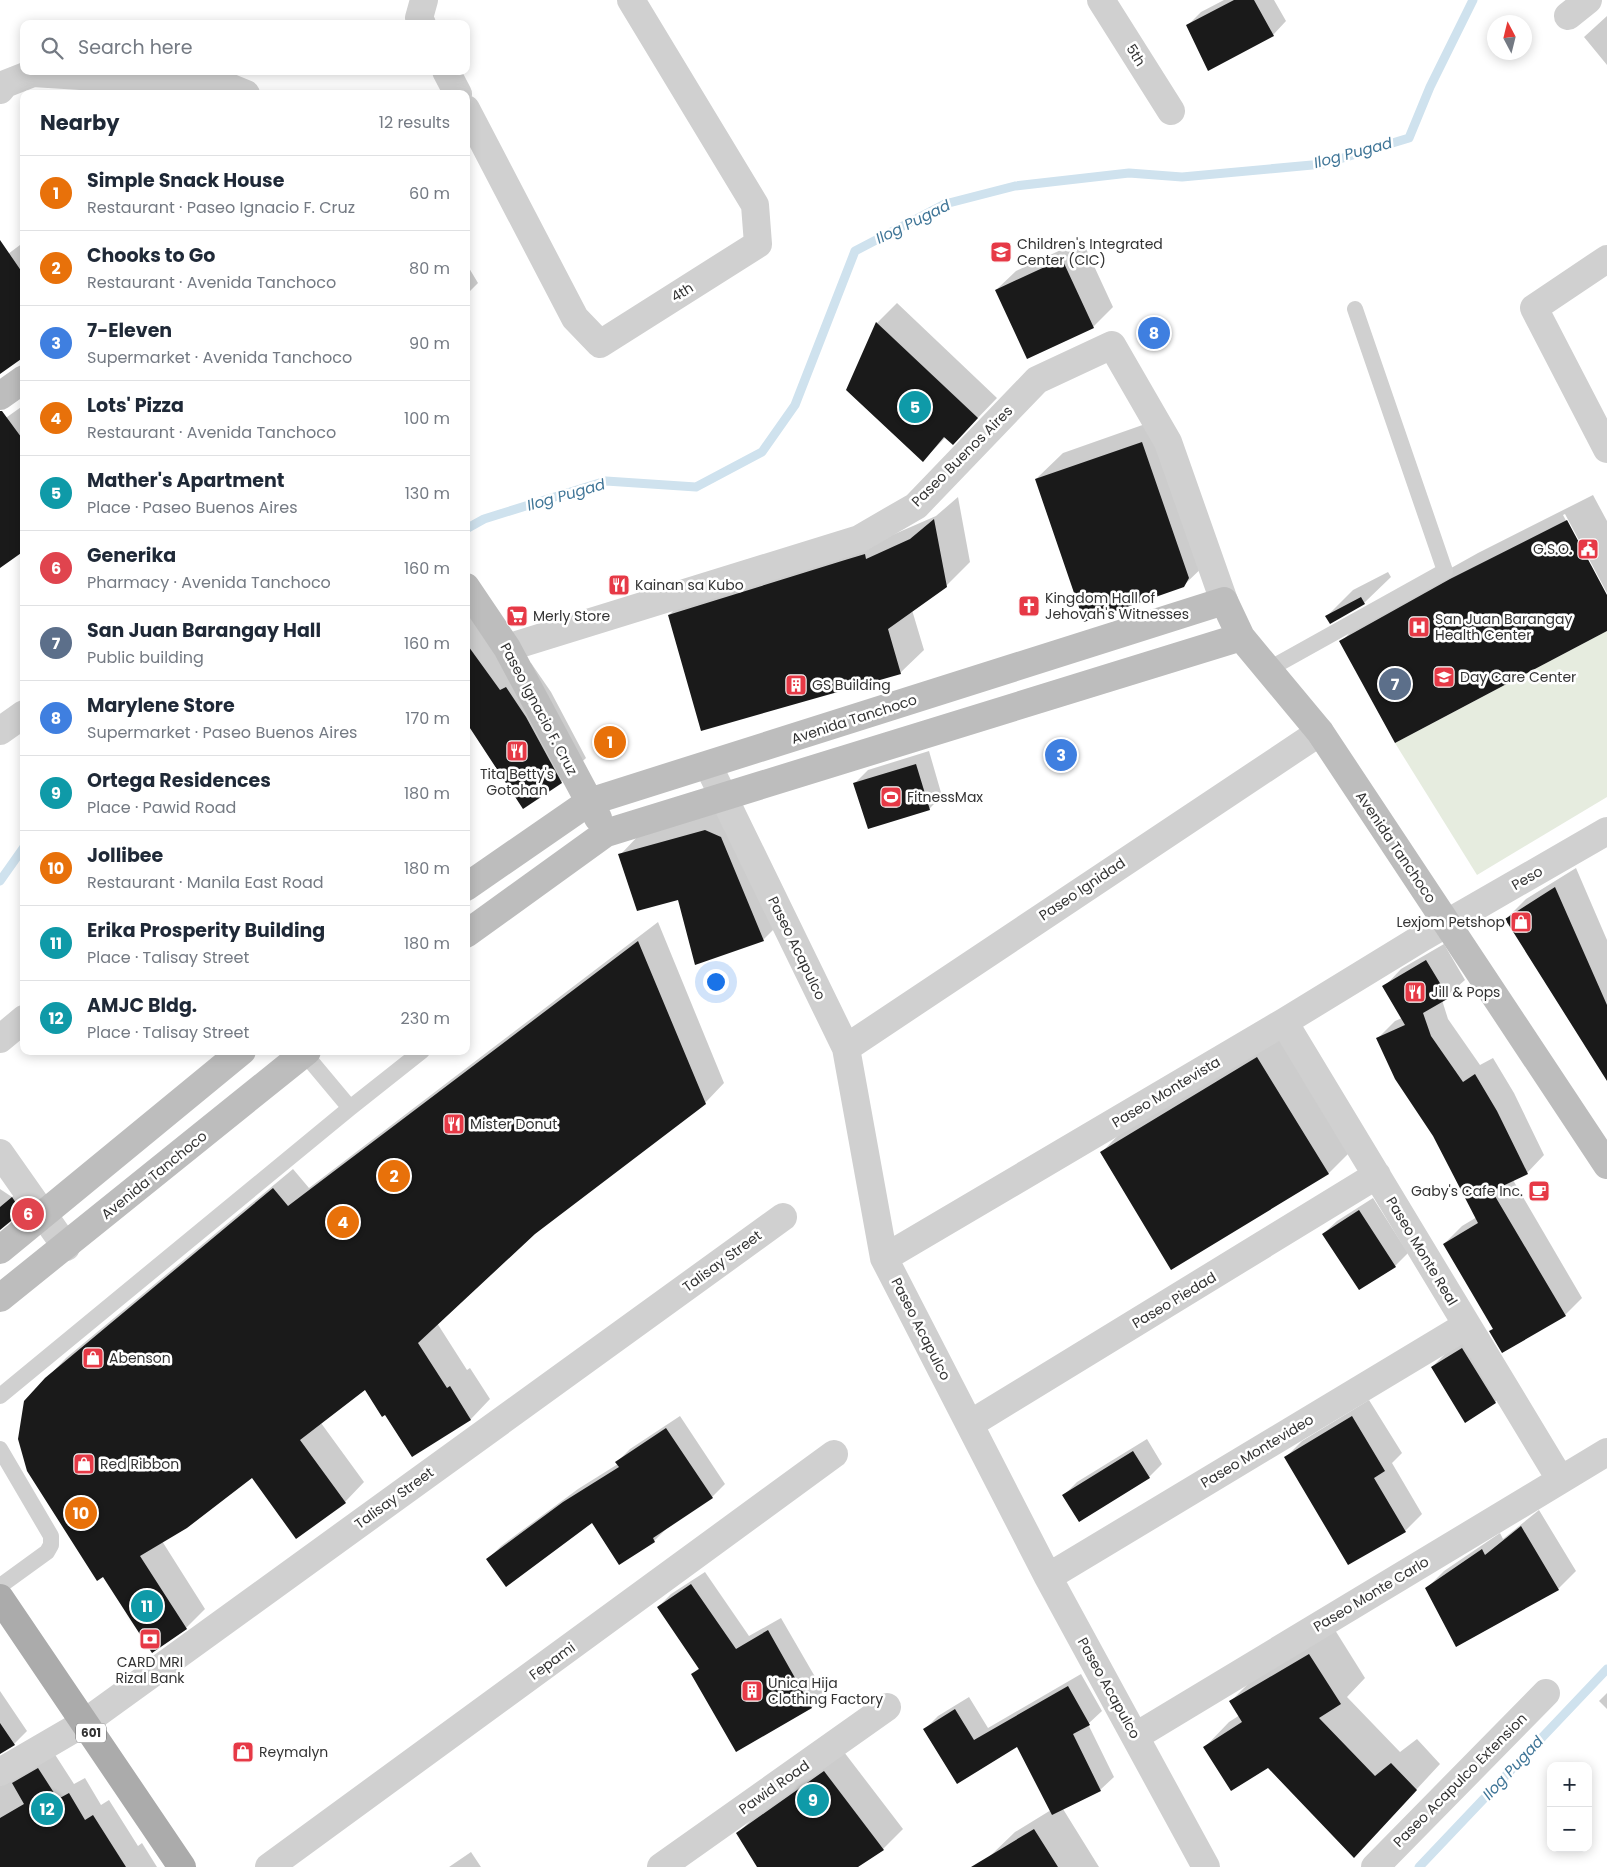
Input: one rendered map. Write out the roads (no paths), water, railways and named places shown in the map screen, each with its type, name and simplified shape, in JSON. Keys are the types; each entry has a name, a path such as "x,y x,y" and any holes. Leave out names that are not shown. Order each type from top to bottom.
{"main road":[{"name":"601","path":"0,1598 182,1867"}],"street":[{"path":"420,20 424,0"},
{"name":"4th","path":"470,117 575,318 600,344 758,244 755,205 631,0"},
{"name":"5th","path":"1101,0 1171,111"},
{"path":"0,90 5,84 28,75"},
{"path":"65,75 224,85 236,90"},
{"path":"448,75 456,90"},
{"path":"1607,259 1534,308 1607,449"},
{"name":"Paseo Buenos Aires","path":"507,648 858,539 916,506 1037,380 1112,344 1168,442 1224,601"},
{"path":"0,396 20,382"},
{"name":"Paseo Ignacio F. Cruz","path":"470,593 507,648 606,833"},
{"name":"Avenida Tanchoco","path":"470,884 589,802 1224,601 1241,637 1320,732 1607,1165"},
{"path":"470,931 606,833 1241,637"},
{"path":"0,731 20,717"},
{"name":"Paseo Ignidad","path":"846,1048 1320,732"},
{"name":"Paseo Acapulco","path":"708,765 846,1048 884,1258 1048,1577 1206,1867"},
{"name":"Peso","path":"1448,924 1607,830"},
{"name":"Paseo Montevista","path":"884,1258 1448,924"},
{"path":"0,1039 20,1022"},
{"name":"Paseo Monte Real","path":"1284,1022 1560,1479"},
{"path":"0,1250 44,1216 237,1055"},
{"name":"Avenida Tanchoco","path":"0,1298 66,1247 301,1055"},
{"path":"0,1153 66,1247"},
{"name":"Paseo Piedad","path":"970,1424 1377,1175"},
{"name":"Talisay Street","path":"0,1772 84,1723 784,1217"},
{"name":"Paseo Montevideo","path":"1048,1577 1467,1325"},
{"name":"Paseo Monte Carlo","path":"1136,1736 1607,1452"},
{"name":"Fepami","path":"270,1867 834,1454"},
{"name":"Paseo Acapulco Extension","path":"1375,1867 1546,1693"},
{"name":"Pawid Road","path":"661,1867 887,1707"}],"lane":[{"path":"1269,669 1445,571 1355,309"},
{"path":"307,1055 350,1108"},
{"path":"0,1396 417,1055"},
{"path":"0,1450 51,1536 51,1545 47,1552 0,1586"}],"waterway":[{"name":"Ilog Pugad","path":"470,527 484,519 606,481 696,487 762,452 795,405 855,251 945,204 1015,186 1129,173 1182,177 1323,164 1409,138 1430,87 1473,0"},
{"name":"Ilog Pugad","path":"0,881 20,853"},
{"name":"Ilog Pugad","path":"1419,1867 1607,1669"}],"place":[{"name":"Children's Integrated Center (CIC)","path":"1001,252"},
{"name":"Marylene Store","path":"1154,333"},
{"name":"Mather's Apartment","path":"915,407"},
{"name":"G.S.O.","path":"1588,549"},
{"name":"Kainan sa Kubo","path":"619,585"},
{"name":"Kingdom Hall of Jehovah's Witnesses","path":"1029,606"},
{"name":"Merly Store","path":"517,616"},
{"name":"San Juan Barangay Health Center","path":"1419,627"},
{"name":"Day Care Center","path":"1444,677"},
{"name":"San Juan Barangay Hall","path":"1395,684"},
{"name":"GS Building","path":"796,685"},
{"name":"Simple Snack House","path":"610,742"},
{"name":"Tita Betty's Gotohan","path":"517,751"},
{"name":"7-Eleven","path":"1061,755"},
{"name":"FitnessMax","path":"891,797"},
{"name":"Lexjom Petshop","path":"1521,922"},
{"name":"Jill & Pops","path":"1415,992"},
{"name":"Mister Donut","path":"454,1124"},
{"name":"Chooks to Go","path":"394,1176"},
{"name":"Gaby's Cafe Inc.","path":"1539,1191"},
{"name":"Generika","path":"28,1214"},
{"name":"Lots' Pizza","path":"343,1222"},
{"name":"Abenson","path":"93,1358"},
{"name":"Red Ribbon","path":"84,1464"},
{"name":"Jollibee","path":"81,1513"},
{"name":"Erika Prosperity Building","path":"147,1606"},
{"name":"CARD MRI Rizal Bank","path":"150,1639"},
{"name":"Unica Hija Clothing Factory","path":"752,1691"},
{"name":"Reymalyn","path":"243,1752"},
{"name":"Ortega Residences","path":"813,1800"},
{"name":"AMJC Bldg.","path":"47,1809"}]}
